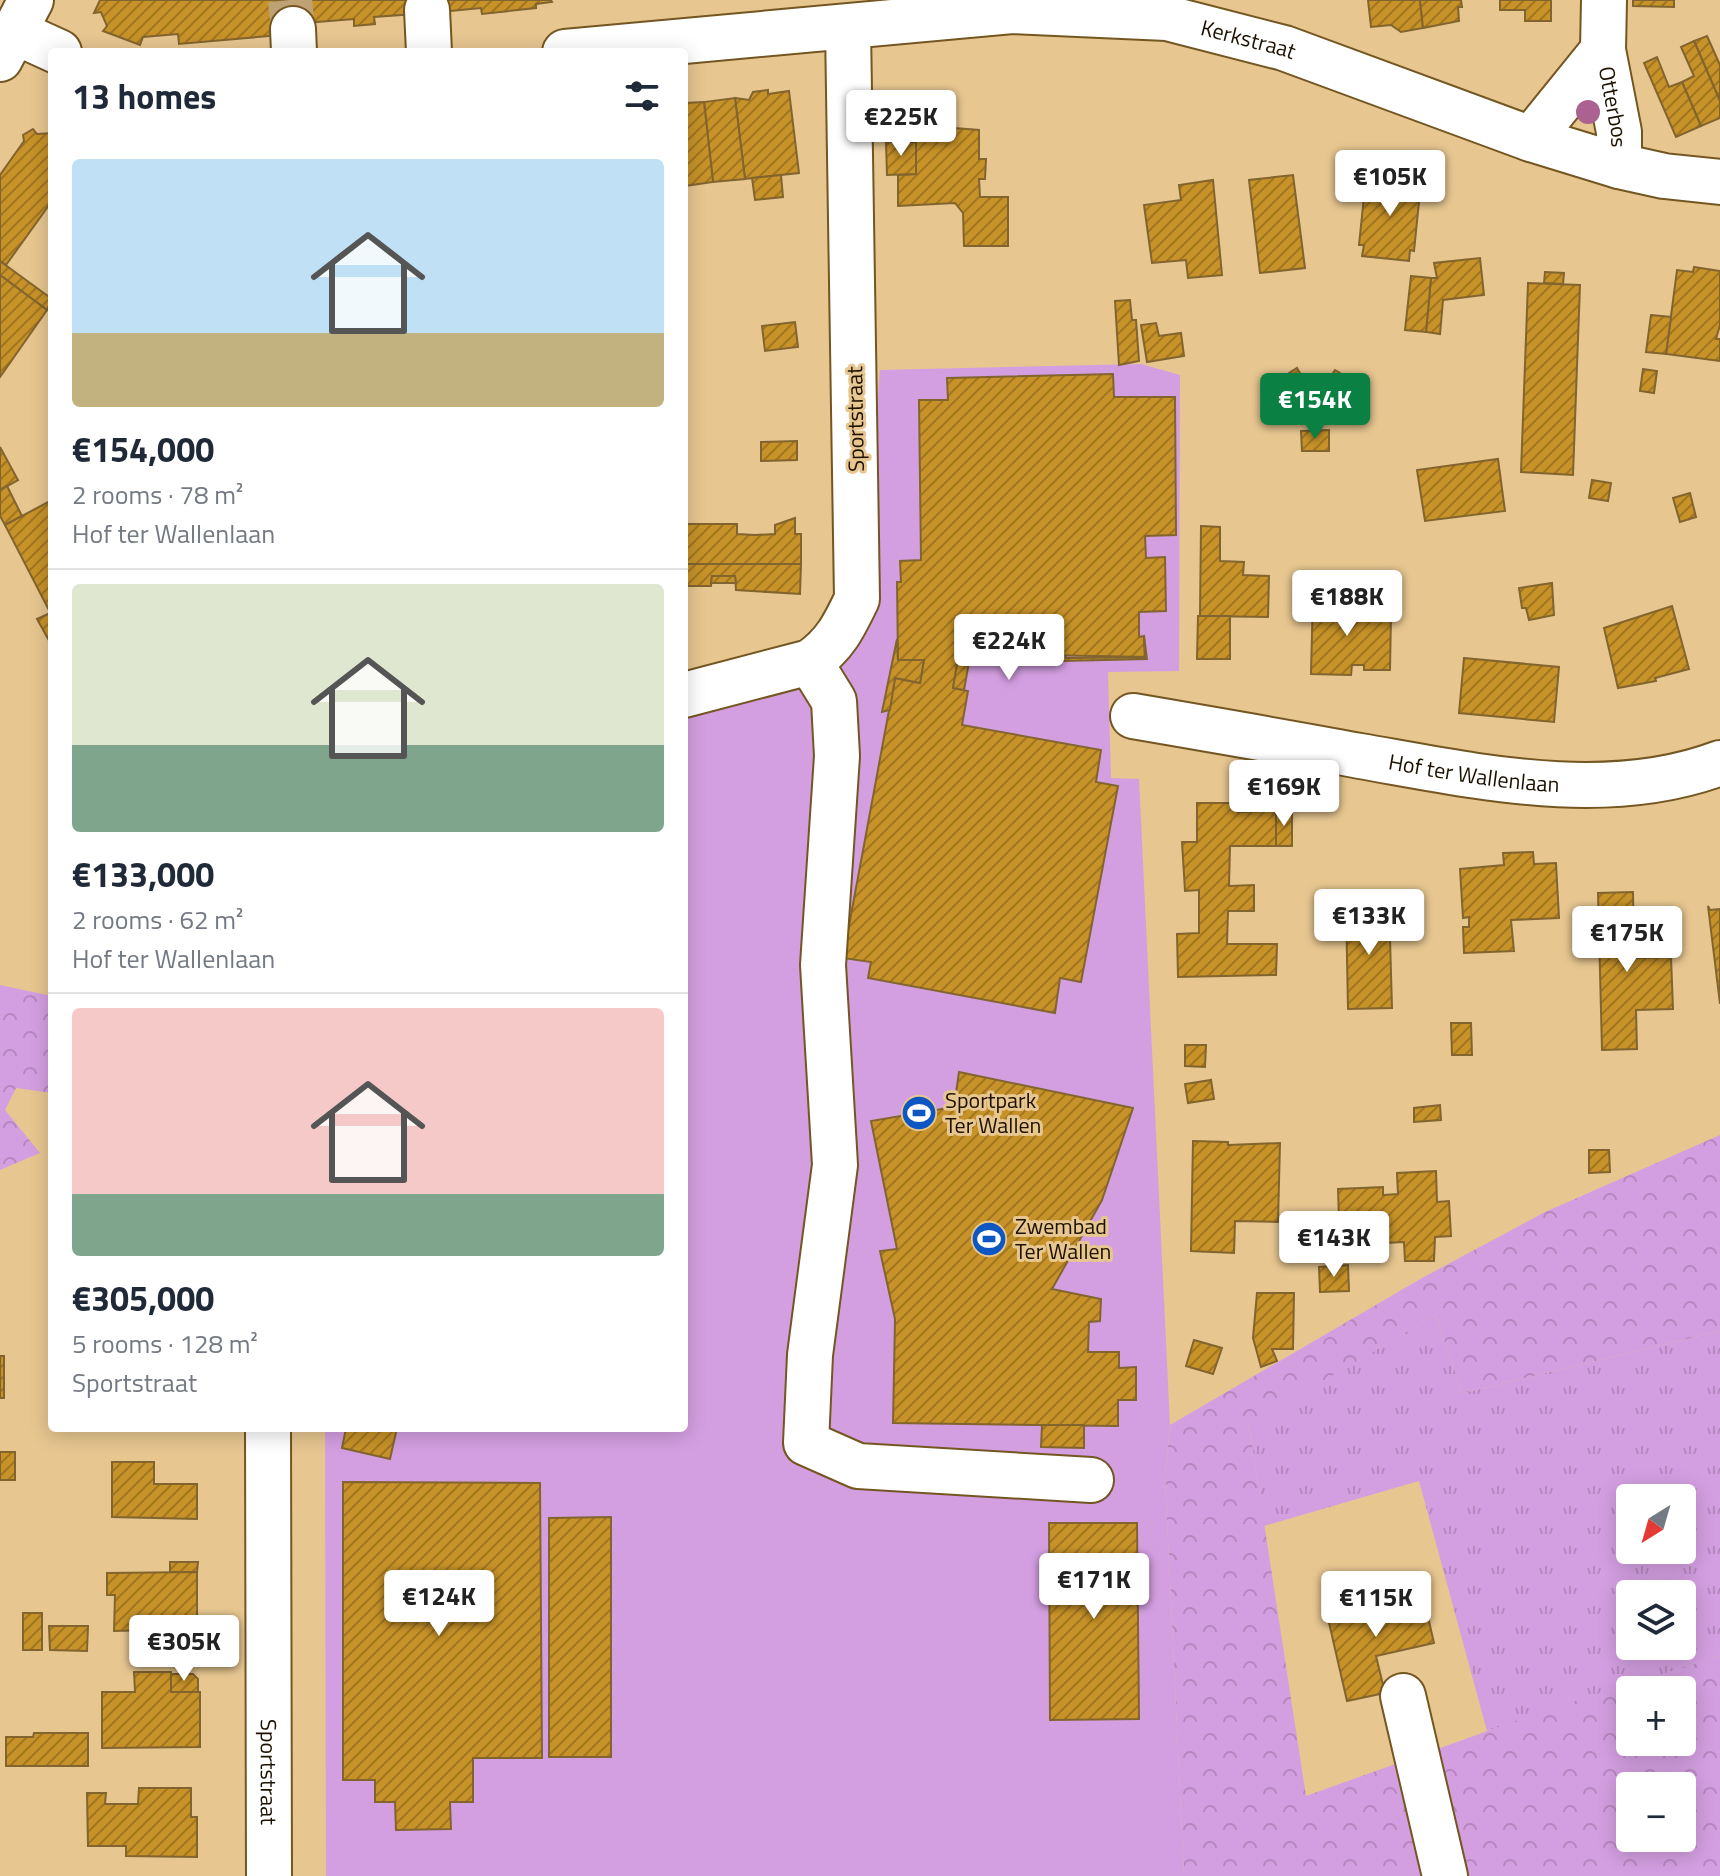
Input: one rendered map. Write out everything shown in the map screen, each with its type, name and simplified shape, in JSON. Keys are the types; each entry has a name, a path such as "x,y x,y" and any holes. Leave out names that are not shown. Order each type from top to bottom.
{"street":[{"name":"Otterbos","path":"1604,0 1603,50 1619,132 1619,166"},
{"name":"Kerkstraat","path":"612,48 848,28 1012,5 1167,18 1227,32 1395,86 1531,139 1619,166 1664,176 1720,182"},
{"name":"Sportstraat","path":"688,694 810,662 826,651 841,634 857,599 848,28"},
{"path":"16,30 51,48"},
{"name":"Otterbos","path":"1531,139 1603,50"},
{"path":"810,662 834,701 837,756 823,965 835,1165 811,1340 806,1443 858,1466 1091,1480"},
{"name":"Hof ter Wallenlaan","path":"1133,716 1473,776 1555,784 1634,783 1720,763"},
{"name":"Sportstraat","path":"268,1432 269,1876"},
{"path":"1403,1696 1445,1876"}],"green space":[{"name":"Sportpark Ter Wallen","path":"1141,364 1180,375 1179,671 1108,672 1111,778 1139,779 1170,1425 1165,1476 1184,1876 326,1876 325,1432 688,1432 688,712 768,693 863,584 880,370"},
{"path":"0,985 48,995 48,1092 16,1088 5,1110 40,1153 0,1170"},
{"path":"1720,1135 1720,1331 1463,1393 1435,1315 1249,1425 1306,1796 1616,1688 1616,1756 1696,1756 1696,1676 1655,1676 1720,1656 1720,1876 1184,1876 1165,1476 1170,1425 1422,1278 1545,1212"},
{"path":"1435,1315 1463,1393 1720,1331 1720,1656 1658,1676 1616,1676 1616,1689 1487,1731 1419,1481 1264,1526 1249,1424"}],"building":[{"path":"100,0 277,0 280,35 179,44 178,34 143,37 140,45 103,31 107,26 101,12 94,13"},
{"path":"277,0 415,0 415,14 374,17 375,24 354,26 354,19 305,23 280,31"},
{"path":"415,0 552,2 536,4 536,8 482,14 481,8 440,12"},
{"path":"1368,0 1420,0 1423,28 1401,32 1391,25 1371,27"},
{"path":"1420,0 1461,0 1459,21 1423,28"},
{"path":"1500,0 1551,0 1551,21 1525,21 1525,10 1500,10"},
{"path":"1633,0 1674,0 1674,7 1633,6"},
{"path":"1707,36 1720,65 1720,101 1694,41"},
{"path":"1694,41 1720,101 1720,118 1701,126 1682,82 1694,76 1681,47"},
{"path":"1657,57 1669,87 1682,82 1701,126 1676,137 1644,63"},
{"path":"768,90 768,94 789,91 799,173 745,179 735,98 749,100 753,92"},
{"path":"735,98 745,179 713,182 704,102"},
{"path":"704,102 713,182 688,186 688,103"},
{"path":"916,125 979,130 979,159 986,159 985,179 979,179 980,197 1008,197 1008,246 964,246 963,213 955,203 898,206 898,175 916,174"},
{"path":"33,129 37,134 48,133 48,207 6,265 0,261 0,175 24,141 23,135"},
{"path":"886,142 916,142 916,174 887,175"},
{"path":"781,175 783,197 755,200 752,178"},
{"path":"1293,175 1305,268 1260,273 1249,180"},
{"path":"1366,177 1421,182 1414,251 1410,250 1409,261 1362,256 1364,245 1359,245"},
{"path":"1213,180 1222,275 1188,278 1186,260 1152,263 1144,205 1181,200 1179,185"},
{"path":"1480,258 1484,295 1443,300 1440,334 1426,332 1431,278 1437,278 1434,263"},
{"path":"0,261 48,296 47,310 0,275"},
{"path":"1694,267 1720,271 1720,325 1716,339 1720,339 1720,361 1666,354 1677,270 1693,272"},
{"path":"1545,272 1564,273 1563,284 1544,283"},
{"path":"0,275 47,310 0,377"},
{"path":"1411,276 1431,278 1426,332 1405,330"},
{"path":"1528,283 1580,285 1573,475 1521,472"},
{"path":"1130,300 1132,320 1136,320 1139,361 1119,365 1115,301"},
{"path":"1651,315 1671,317 1666,354 1646,352"},
{"path":"795,322 798,347 765,351 762,326"},
{"path":"1156,323 1159,336 1181,333 1184,356 1147,362 1141,325"},
{"path":"1297,368 1308,387 1292,397 1280,379"},
{"path":"1643,369 1657,371 1654,393 1640,391"},
{"path":"1335,370 1350,379 1338,396 1324,387"},
{"path":"1113,374 1114,397 1175,397 1176,535 1145,536 1146,558 1165,557 1166,611 1139,612 1139,637 1144,636 1145,657 996,654 991,655 992,659 958,659 953,688 968,691 962,725 1101,750 1096,782 1118,786 1081,982 1060,978 1055,1013 868,978 871,962 843,958 895,678 920,683 924,660 898,660 897,582 901,582 900,561 921,560 919,400 948,400 947,378"},
{"path":"1329,430 1329,451 1302,451 1301,431"},
{"path":"797,441 797,460 761,461 761,442"},
{"path":"0,447 18,480 0,490"},
{"path":"1498,459 1505,511 1425,521 1417,470"},
{"path":"1592,480 1611,483 1608,501 1589,498"},
{"path":"7,486 22,516 5,525 0,516 0,490"},
{"path":"1690,493 1696,517 1680,522 1673,498"},
{"path":"48,502 48,608 5,525"},
{"path":"795,518 795,534 801,534 801,564 688,564 688,524 737,524 737,534 755,535 775,534 775,525"},
{"path":"1201,526 1220,527 1220,561 1244,562 1243,575 1269,576 1268,617 1200,616"},
{"path":"688,564 801,564 800,594 736,590 735,576 712,576 711,586 688,586"},
{"path":"712,576 735,576 736,583 711,583"},
{"path":"1552,583 1554,615 1529,620 1526,608 1522,608 1519,588"},
{"path":"1313,593 1344,593 1343,614 1391,616 1390,670 1364,670 1364,665 1352,665 1351,675 1311,674"},
{"path":"1672,606 1689,669 1655,678 1656,681 1618,688 1604,628"},
{"path":"48,614 48,639 37,619"},
{"path":"1198,616 1230,616 1230,659 1197,659"},
{"path":"1144,636 1147,659 1063,661 1064,655 1066,658 1145,657"},
{"path":"897,639 898,660 924,660 920,683 895,678 890,710 882,712"},
{"path":"996,654 996,661 969,662 964,690 953,688 958,659 992,659 991,655"},
{"path":"1464,658 1559,667 1554,722 1459,713"},
{"path":"1197,803 1238,803 1238,812 1276,811 1276,846 1230,846 1229,886 1254,885 1254,911 1228,911 1227,944 1277,944 1276,975 1178,977 1177,934 1199,933 1199,890 1185,891 1182,842 1197,842"},
{"path":"1276,811 1292,811 1292,846 1276,846"},
{"path":"1533,852 1534,864 1556,863 1559,918 1511,920 1514,951 1464,953 1463,927 1469,927 1469,917 1463,918 1460,869 1504,865 1503,853"},
{"path":"1633,892 1634,958 1671,957 1673,1009 1636,1010 1637,1049 1602,1050 1598,893"},
{"path":"1389,904 1392,1008 1348,1009 1346,906"},
{"path":"1708,906 1710,910 1720,909 1720,1004"},
{"path":"1451,1023 1471,1023 1472,1055 1452,1055"},
{"path":"1185,1045 1206,1045 1205,1067 1185,1066"},
{"name":"Zwembad Ter Wallen","path":"959,1072 1133,1108 1102,1200 1052,1289 1101,1299 1100,1321 1089,1322 1088,1352 1119,1352 1119,1368 1136,1367 1136,1400 1118,1400 1118,1426 893,1423 895,1319 880,1251 897,1249 871,1121 954,1107"},
{"path":"1211,1080 1214,1099 1188,1103 1185,1084"},
{"path":"1440,1105 1441,1120 1414,1122 1414,1108"},
{"path":"1193,1141 1228,1142 1228,1145 1280,1143 1278,1222 1235,1221 1234,1253 1191,1251"},
{"path":"1589,1150 1609,1150 1610,1172 1589,1173"},
{"path":"1436,1171 1437,1202 1449,1201 1451,1236 1435,1237 1434,1261 1405,1261 1404,1242 1385,1243 1385,1249 1340,1252 1338,1189 1383,1187 1383,1195 1398,1194 1397,1173"},
{"path":"1348,1265 1349,1291 1320,1292 1319,1267"},
{"path":"1257,1293 1294,1293 1293,1349 1272,1349 1277,1361 1261,1367 1253,1338"},
{"path":"1194,1340 1222,1348 1213,1374 1186,1366"},
{"path":"0,1356 4,1356 4,1398 0,1398"},
{"path":"1042,1425 1084,1425 1084,1448 1041,1447"},
{"path":"345,1432 396,1432 390,1459 342,1448"},
{"path":"0,1452 15,1452 15,1480 0,1480"},
{"path":"112,1462 154,1462 154,1484 197,1484 197,1519 112,1517"},
{"path":"343,1482 540,1483 542,1758 473,1758 473,1802 450,1802 451,1829 396,1830 395,1802 375,1802 375,1780 343,1780"},
{"path":"611,1517 611,1757 549,1757 549,1518"},
{"path":"1049,1523 1137,1523 1139,1719 1050,1720"},
{"path":"170,1562 198,1562 197,1572 170,1572"},
{"path":"197,1572 197,1629 114,1631 115,1595 107,1595 107,1573"},
{"path":"1422,1591 1434,1643 1376,1656 1385,1693 1347,1701 1327,1614"},
{"path":"23,1613 42,1613 42,1650 23,1650"},
{"path":"49,1626 88,1626 87,1651 50,1650"},
{"path":"134,1672 171,1672 171,1692 200,1692 200,1747 102,1748 102,1692 135,1692"},
{"path":"171,1674 193,1674 198,1679 198,1692 171,1692"},
{"path":"34,1733 88,1733 88,1766 6,1766 6,1737 33,1737"},
{"path":"139,1788 191,1788 191,1817 197,1817 197,1857 126,1856 126,1846 88,1846 87,1793 106,1793 105,1804 138,1804"}],"tunnel":[{"path":"290,0 293,29"}],"place":[{"name":"Sportpark Ter Wallen","path":"919,1113"},
{"name":"Zwembad Ter Wallen","path":"989,1239"}]}
